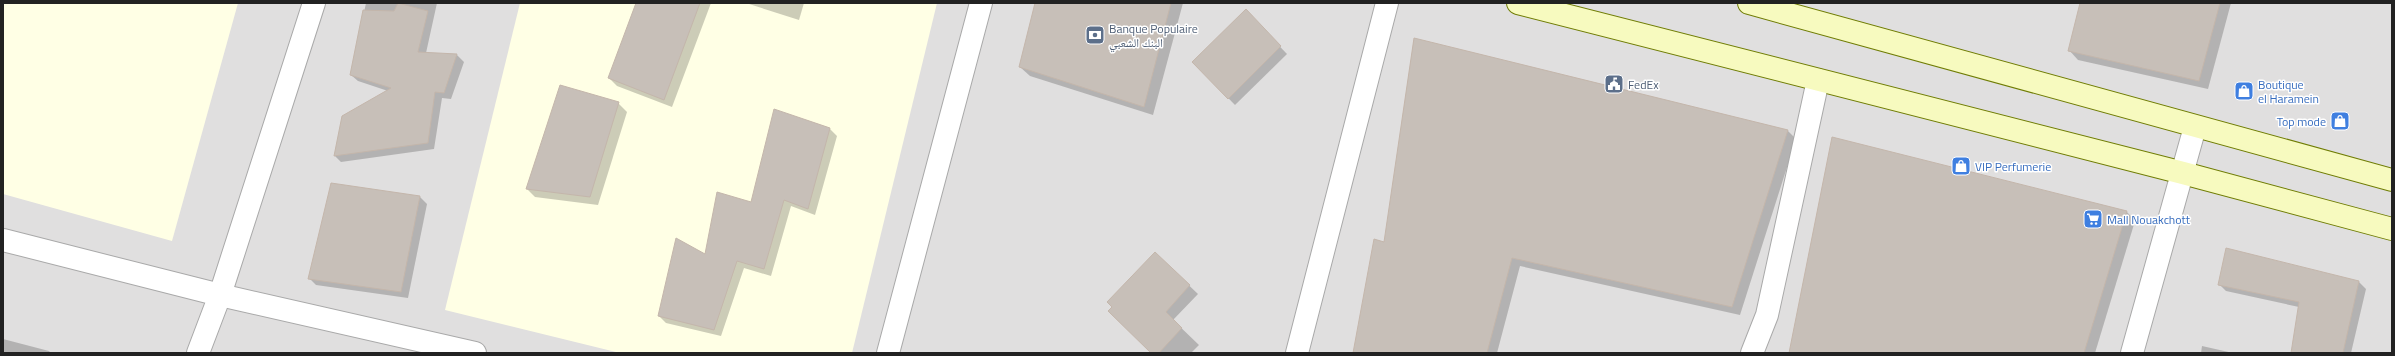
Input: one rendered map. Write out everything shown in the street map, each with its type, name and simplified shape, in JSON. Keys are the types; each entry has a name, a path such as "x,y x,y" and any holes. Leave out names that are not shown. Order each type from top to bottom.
{"street":[{"path":"198,353 220,295 314,3"},
{"path":"888,353 981,3"},
{"path":"1297,353 1387,3"},
{"path":"1518,3 2183,173 2392,229"},
{"path":"1749,3 2392,180"},
{"path":"1752,353 1767,315 1818,80"},
{"path":"2132,353 2195,127"},
{"path":"3,240 220,295 475,353"}],"shaded area":[{"path":"3,3 2392,3 2392,353 3,353"},
{"path":"3,3 238,3 172,241 3,194"},
{"path":"520,3 937,3 852,353 620,353 445,310"}],"building":[{"path":"398,3 428,11 418,52 457,54 444,93 435,92 428,143 334,156 342,116 391,88 350,75 363,10 394,11"},
{"path":"636,3 700,3 664,100 608,78"},
{"name":"Banque Populaire البنك الشعبي","path":"1035,3 1171,3 1144,107 1019,67"},
{"path":"2080,3 2220,3 2199,81 2068,51"},
{"path":"1246,9 1281,46 1228,99 1192,62"},
{"path":"1414,38 1788,130 1732,307 1512,258 1487,353 1353,353 1374,239 1384,242"},
{"path":"560,85 619,102 590,197 526,189"},
{"path":"774,109 830,128 808,209 784,200 764,269 737,261 714,330 658,316 676,238 705,254 717,192 751,202"},
{"path":"1832,137 2127,211 2084,353 1789,353"},
{"path":"331,183 420,196 401,292 308,279"},
{"path":"2226,248 2359,281 2343,353 2291,353 2299,302 2218,285"},
{"path":"1155,252 1190,285 1166,312 1182,328 1159,353 1151,353 1108,311 1112,307 1107,302"}],"place":[{"name":"Banque Populaire البنك الشعبي","path":"1095,35"},
{"name":"FedEx","path":"1614,84"},
{"name":"Boutique el Haramein","path":"2244,91"},
{"name":"Top mode","path":"2340,121"},
{"name":"VIP Perfumerie","path":"1961,166"},
{"name":"Mall Nouakchott","path":"2093,219"}]}
